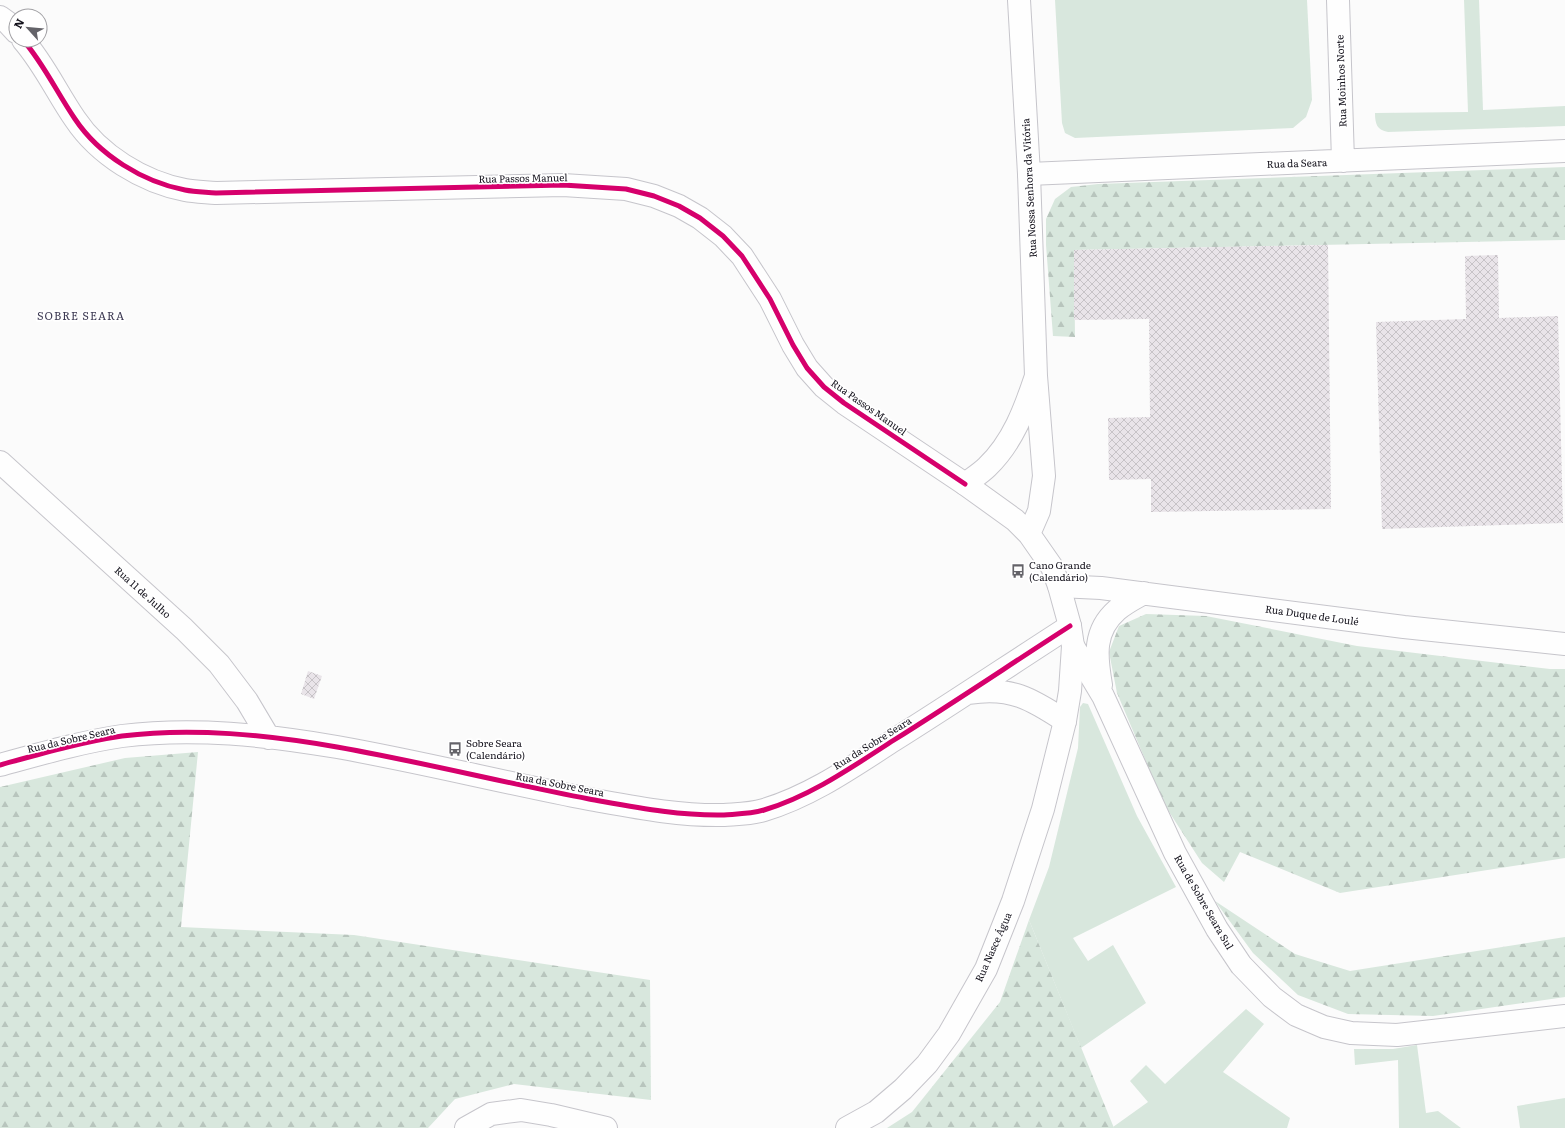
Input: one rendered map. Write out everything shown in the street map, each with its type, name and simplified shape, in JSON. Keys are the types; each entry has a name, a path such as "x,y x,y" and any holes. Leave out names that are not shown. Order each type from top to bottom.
{"street":[{"name":"Rua Nossa Senhora da Vitória","path":"1019,0 1029,174 1036,376 1044,476 1039,511 1029,534"},
{"name":"Rua Moinhos Norte","path":"1338,0 1343,161"},
{"path":"0,17 8,23"},
{"name":"Rua Passos Manuel","path":"30,48 75,120 93,140 113,158 133,171 156,181 185,190 216,193 563,185 626,189 654,196 679,206 700,218 723,236 742,256 770,299 796,351 807,368 824,387 844,403 965,484 1015,520 1029,534 1052,567 1060,586 1072,636 1070,691 1065,720"},
{"name":"Rua da Seara","path":"1029,174 1565,151"},
{"name":"Rua Nossa Senhora da Vitória","path":"965,484 988,466 1008,442 1024,410 1036,376"},
{"name":"Rua 11 de Julho","path":"0,462 184,629 219,664 247,701 269,738"},
{"name":"Rua Duque de Loulé","path":"1060,586 1101,588 1404,627 1565,644"},
{"name":"Rua de Sobre Seara Sul","path":"1103,696 1097,663 1097,647 1100,633 1117,610 1144,593"},
{"name":"Rua da Sobre Seara","path":"0,764 68,746 123,736 176,732 233,734 338,748 650,810 705,815 761,811 813,790 968,693 1072,636"},
{"name":"Rua de Sobre Seara Sul","path":"1072,636 1103,696 1175,853 1217,929 1241,965 1272,997 1296,1015 1324,1027 1351,1033 1397,1035 1565,1016"},
{"name":"Rua da Sobre Seara","path":"968,693 995,690 1013,693 1031,700 1065,720"},
{"name":"Rua Nasce Água","path":"847,1128 876,1112 903,1089 927,1064 949,1034 986,969 1013,901 1043,808 1065,720"},
{"path":"466,1128 491,1114 521,1110 551,1115 606,1128"}],"green space":[{"path":"1055,0 1307,0 1312,100 1306,117 1293,128 1075,138 1065,133 1062,123"},
{"path":"1464,0 1479,0 1483,110 1565,106 1565,126 1388,132 1381,130 1377,126 1375,113 1468,112"},
{"path":"1565,167 1565,240 1074,250 1075,337 1053,336 1046,245 1046,219 1055,199 1071,187 1098,184"},
{"path":"1146,614 1206,616 1357,646 1550,669 1565,669 1565,858 1340,893 1240,852 1224,882 1202,863 1164,804 1117,693 1109,652 1119,626"},
{"path":"1083,703 1088,704 1137,816 1176,887 1073,938 1088,961 1113,945 1146,1003 1081,1048 1029,920 1049,867 1078,748 1080,707"},
{"path":"198,752 181,927 354,935 650,980 651,1100 514,1084 455,1099 428,1128 0,1128 0,787 125,758"},
{"path":"1215,901 1295,954 1350,971 1565,937 1565,997 1433,1016 1348,1014 1298,995 1253,953"},
{"path":"1029,920 1114,1128 887,1128 912,1112 1000,1002"},
{"path":"1246,1009 1264,1024 1223,1072 1290,1118 1287,1128 1113,1127 1148,1102 1130,1081 1146,1065 1165,1084"},
{"path":"1417,1045 1426,1113 1438,1111 1461,1128 1399,1128 1398,1060 1355,1065 1354,1049 1393,1049"},
{"path":"1565,1098 1565,1128 1520,1128 1517,1106"}],"building":[{"path":"1328,245 1331,509 1151,512 1151,479 1109,480 1108,418 1150,417 1149,319 1074,320 1074,250"},
{"path":"1498,255 1499,318 1558,316 1563,523 1382,529 1376,322 1466,319 1465,256"},
{"path":"308,671 322,676 314,699 301,694"}],"cycle path":[{"path":"30,48 68,109 96,144 109,155 138,174 153,181 189,191 216,193 563,185 626,189 654,196 679,206 700,218 723,236 742,256 770,299 793,345 807,368 824,387 844,403 965,484"},
{"path":"0,765 76,745 122,736 149,733 203,732 284,739 337,747 558,793 639,808 707,815 749,813 781,804 831,780 1070,626"}],"place":[{"name":"Cano Grande (Calendário)","path":"1018,571"},
{"name":"Sobre Seara (Calendário)","path":"455,749"}],"district":[{"name":"SOBRE SEARA","path":"81,316"}]}
